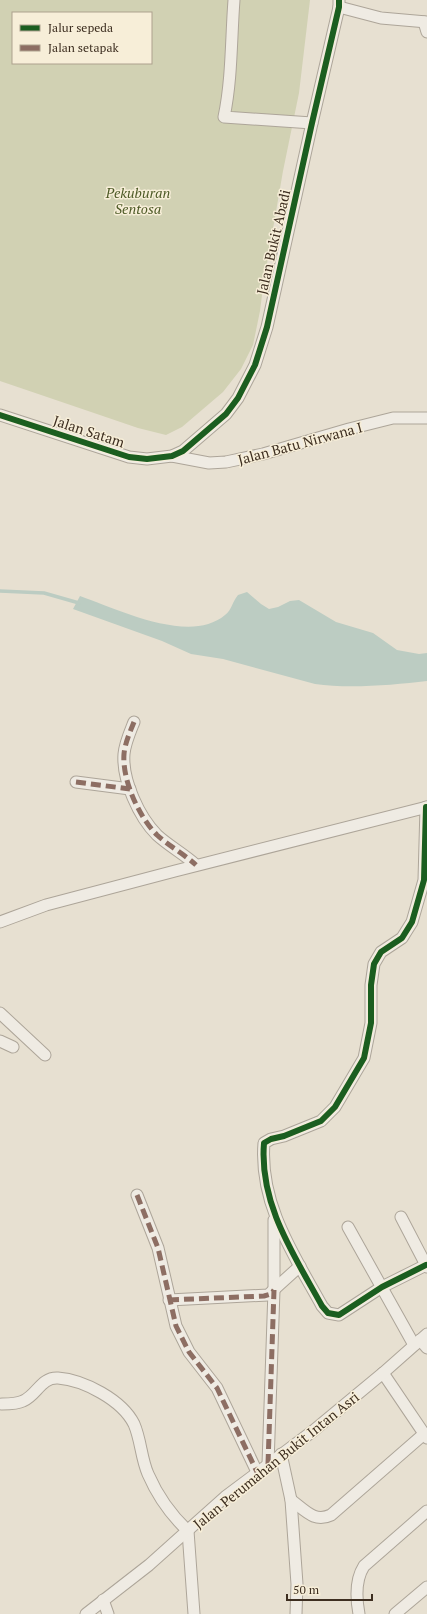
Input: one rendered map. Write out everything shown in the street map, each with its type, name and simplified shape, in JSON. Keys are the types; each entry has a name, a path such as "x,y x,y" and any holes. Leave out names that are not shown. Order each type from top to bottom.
{"street":[{"path":"234,0 229,82 224,117 312,123"},
{"path":"339,3 382,18 426,25"},
{"name":"Jalan Bukit Abadi","path":"172,456 183,451 226,414 238,398 255,365 267,327 339,3"},
{"name":"Jalan Satam","path":"0,415 129,456 147,459 172,456"},
{"name":"Jalan Batu Nirwana I","path":"172,456 209,463 226,462 263,454 330,434 393,418 427,418"},
{"path":"134,722 124,754 124,765 130,789 144,820 166,842 196,865"},
{"path":"76,782 130,789"},
{"path":"0,922 46,905 196,865 427,807 425,881 412,922 402,938 381,952 374,964 371,985 371,1023 364,1058 334,1108 321,1121 284,1136 271,1139 264,1143 263,1157 265,1184 279,1227 322,1306 331,1315 339,1315 382,1287 426,1266 401,1217"},
{"path":"0,1012 45,1055"},
{"path":"0,1041 13,1046"},
{"path":"137,1195 158,1248 169,1300 181,1338 189,1352 217,1388 257,1472"},
{"path":"268,1464 274,1290 274,1212"},
{"path":"348,1227 382,1287 422,1342"},
{"path":"169,1300 264,1296 271,1294 300,1266"},
{"name":"Jalan Perumahan Bukit Intan Asri","path":"86,1614 149,1565 225,1497 422,1342"},
{"path":"291,1500 314,1517 320,1518 331,1514 426,1436 383,1373"},
{"path":"2,1404 12,1404 24,1401 33,1394 41,1384 54,1378 86,1385 106,1396 119,1405 128,1414 137,1432 145,1464 154,1487 173,1517 188,1531 194,1614"},
{"path":"281,1454 291,1500 297,1584 296,1614"},
{"path":"359,1614 357,1589 360,1572 364,1566 427,1511"},
{"path":"395,1614 427,1587"},
{"path":"103,1600 108,1614"}],"green space":[{"name":"Pekuburan Sentosa","path":"0,0 310,0 299,93 283,171 253,345 241,369 223,392 182,427 166,435 138,428 0,381"}],"shaded area":[{"path":"247,592 269,609 278,607 290,601 299,600 336,622 373,633 397,650 419,654 427,653 427,681 356,686 315,684 223,659 191,654 162,641 73,609 80,596 153,622 173,626 193,627 210,623 225,615 238,595"}],"waterway":[{"path":"0,591 44,593 79,603"}],"marked path":[{"path":"134,722 124,754 126,775 133,798 144,818 157,835 196,865"},
{"path":"76,782 130,789"},
{"path":"137,1195 158,1248 176,1326 189,1352 217,1388 257,1472"},
{"path":"169,1300 264,1296 271,1294 274,1290"},
{"path":"268,1464 274,1290"}],"cycle path":[{"path":"0,415 129,457 147,459 172,456 183,451 226,414 238,398 255,365 267,327 339,7 339,0"},
{"path":"426,807 424,880 412,922 402,938 381,952 374,964 371,985 371,1023 364,1058 335,1107 321,1121 284,1136 271,1139 264,1143 264,1165 267,1187 281,1228 300,1268 322,1306 328,1313 339,1315 382,1287 426,1265"}]}
